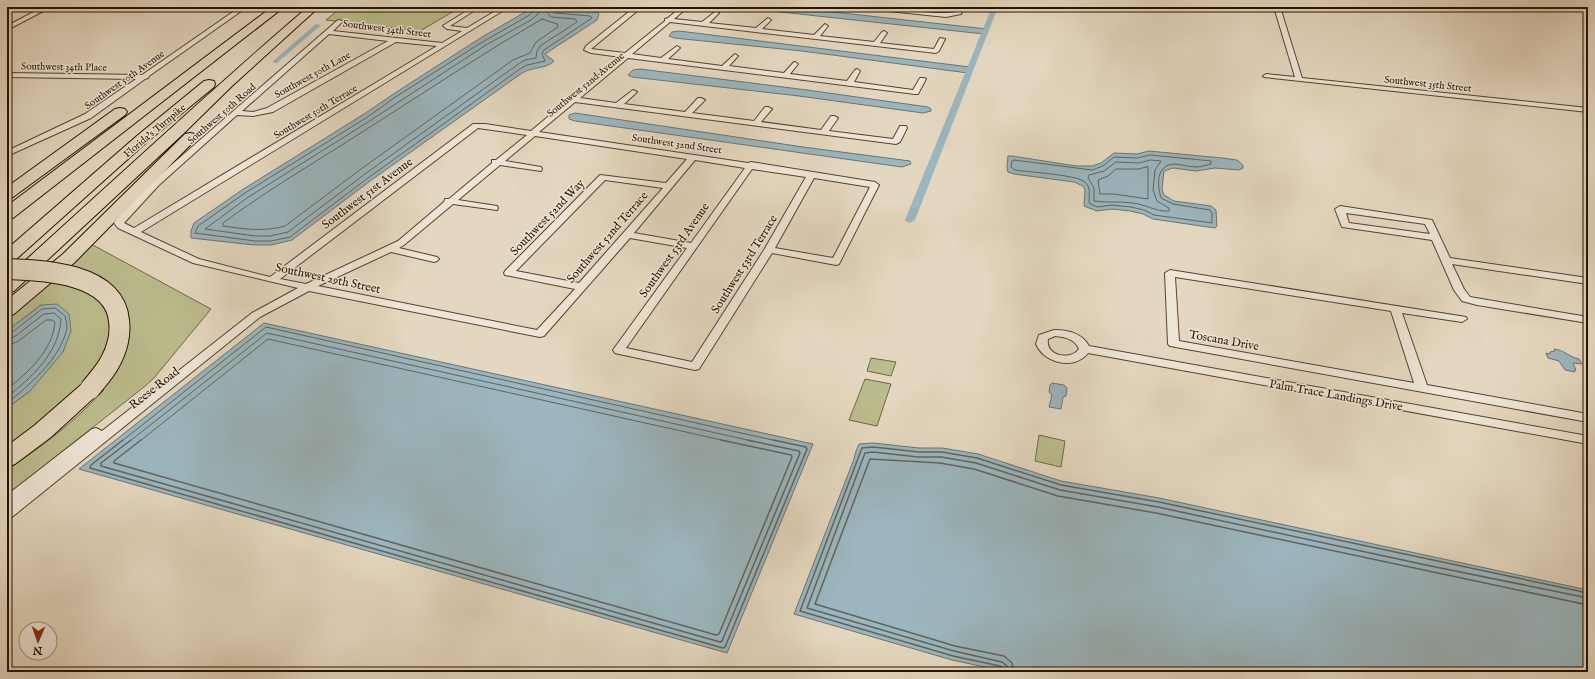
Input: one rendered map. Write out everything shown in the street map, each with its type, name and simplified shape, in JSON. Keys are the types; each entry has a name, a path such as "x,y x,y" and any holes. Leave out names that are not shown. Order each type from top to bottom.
{"highway":[{"name":"Florida's Turnpike","path":"7,258 143,138 304,7"},
{"name":"Florida's Turnpike","path":"7,214 278,8"},
{"path":"7,194 179,71 278,8"},
{"path":"7,310 69,258 232,95 307,25 319,9"},
{"path":"7,288 178,131 227,83 319,9"},
{"path":"178,131 307,25"},
{"path":"7,229 67,183 134,126 158,100"},
{"path":"7,239 109,159 143,138"},
{"path":"7,269 43,270 73,276 99,287 114,301 121,320 118,343 112,358 90,389 43,431 7,458"}],"street":[{"path":"7,28 48,7"},
{"name":"Southwest 50th Avenue","path":"7,154 88,116 146,77 244,7"},
{"path":"468,30 449,28 446,26 477,7"},
{"name":"Southwest 50th Terrace","path":"134,232 506,7"},
{"path":"640,7 588,47 587,50 915,92 922,80"},
{"name":"Southwest 52nd Avenue","path":"667,20 679,7"},
{"name":"Southwest 52nd Avenue","path":"308,287 401,243 448,201 624,55 685,7"},
{"path":"869,7 946,15 959,13 961,7"},
{"path":"1277,7 1299,80"},
{"path":"704,24 716,13"},
{"path":"667,20 936,51 942,39"},
{"path":"758,30 768,20"},
{"name":"Southwest 50th Road","path":"118,223 156,183 340,21"},
{"path":"816,37 825,26"},
{"name":"Southwest 34th Street","path":"328,32 443,45"},
{"path":"876,44 884,33"},
{"name":"Southwest 50th Lane","path":"235,114 253,114 270,110 396,39"},
{"path":"663,60 677,48"},
{"path":"724,68 735,56"},
{"path":"785,76 795,64"},
{"path":"849,84 857,71"},
{"name":"Southwest 34th Place","path":"7,75 146,77"},
{"name":"Southwest 35th Street","path":"1266,76 1588,110"},
{"path":"618,105 633,92"},
{"path":"571,99 896,142 903,128"},
{"path":"688,114 701,100"},
{"path":"756,124 768,108"},
{"path":"823,133 834,118"},
{"name":"Southwest 32nd Street","path":"476,126 485,126 693,156 875,185 836,262 769,250"},
{"name":"Southwest 51st Avenue","path":"272,280 476,126"},
{"name":"Southwest 52nd Terrace","path":"540,334 628,235 693,156"},
{"path":"495,162 538,169"},
{"name":"Southwest 53rd Avenue","path":"695,366 619,350 751,165"},
{"name":"Southwest 53rd Terrace","path":"695,366 769,250 812,175"},
{"name":"Southwest 52nd Way","path":"582,287 509,273 603,177 667,186"},
{"path":"448,201 494,208"},
{"path":"1435,238 1345,225 1340,209 1429,222 1462,296 1477,302 1588,317"},
{"name":"Southwest 29th Street","path":"118,223 121,226 196,260 272,280 540,334"},
{"path":"628,235 693,246"},
{"path":"388,248 434,259"},
{"path":"1445,260 1585,281 1588,290"},
{"name":"Toscana Drive","path":"1462,319 1170,273 1174,344 1588,418"},
{"name":"Reese Road","path":"7,513 256,315 308,287"},
{"name":"Reese Road","path":"7,502 253,312 277,298 308,287"},
{"path":"1395,308 1422,388"},
{"name":"Palm Trace Landings Drive","path":"1084,349 1588,440"}],"green space":[{"path":"342,7 461,7 420,31 326,20"},
{"path":"91,244 211,309 154,378 7,495 7,470 58,433 104,390 76,389 7,451 7,408 30,391 41,305 7,331 7,317"},
{"path":"871,358 896,362 891,376 867,371"},
{"path":"865,379 891,384 877,426 849,420"},
{"path":"1039,435 1065,441 1061,467 1035,461"}],"water":[{"path":"534,7 597,12 599,14 597,20 545,54 554,61 551,64 522,73 370,181 292,240 271,245 254,245 191,238 191,231 194,223 242,190 364,114 482,37"},
{"path":"734,7 788,7 987,29 984,34"},
{"path":"679,31 970,67 968,73 802,51 674,38 669,36 672,32"},
{"path":"640,69 928,107 931,111 923,113 799,96 632,77 628,75 633,70"},
{"path":"575,113 803,147 910,161 911,164 902,167 569,119 569,115"},
{"path":"1149,151 1237,160 1243,165 1243,168 1239,170 1215,168 1196,171 1173,168 1164,171 1162,189 1164,195 1174,201 1211,206 1216,210 1217,226 1215,228 1153,219 1143,214 1130,211 1112,209 1097,211 1084,206 1085,190 1083,186 1074,182 1014,174 1008,172 1007,167 1008,156 1076,166 1092,166 1101,163 1114,153 1137,154"},
{"path":"57,304 69,314 71,331 63,352 30,391 7,408 7,331 41,305"},
{"path":"264,323 813,444 727,653 79,469"},
{"path":"1554,349 1579,359 1582,364 1573,363 1576,370 1574,370 1575,372 1565,370 1559,361 1548,358 1546,353 1550,354 1550,352 1555,351"},
{"path":"1052,383 1064,385 1067,388 1066,396 1063,397 1061,409 1049,407 1052,395 1049,392 1050,385"},
{"path":"873,443 919,448 942,448 978,454 1061,481 1159,498 1588,590 1588,672 1008,672 952,660 794,614 859,444"}],"waterway":[{"path":"910,220 995,7"},
{"path":"275,62 318,25"}]}
